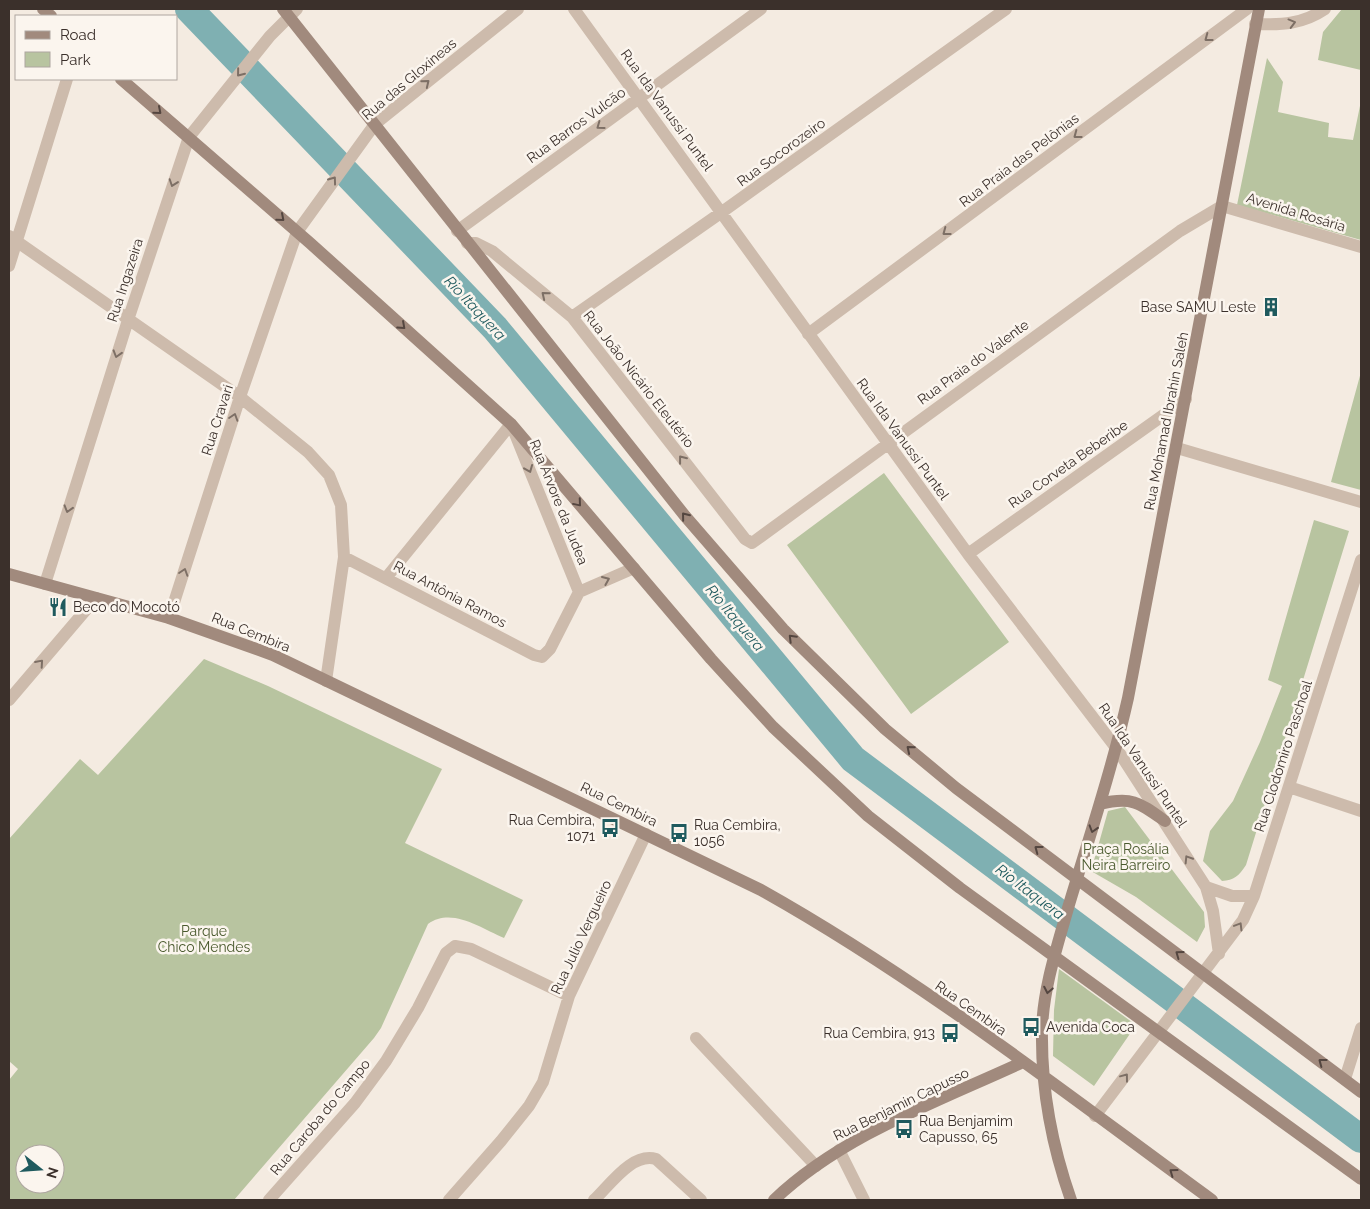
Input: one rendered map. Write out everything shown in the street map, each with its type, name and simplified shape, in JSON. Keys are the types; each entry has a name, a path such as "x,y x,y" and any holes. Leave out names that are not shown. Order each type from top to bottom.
{"street":[{"name":"Rua das Gloxíneas","path":"297,232 306,216 375,124 518,9"},
{"name":"Rua Ida Vanussi Puntel","path":"574,9 640,97 808,334 968,554 1117,749 1206,887 1213,911 1219,954"},
{"name":"Rua Barros Vulcão","path":"458,231 761,9"},
{"name":"Rua Socorozeiro","path":"572,317 1006,9"},
{"path":"1247,9 1256,24 1284,25 1312,18 1325,9"},
{"name":"Rua Praia das Pelônias","path":"808,334 1247,9"},
{"name":"Rua Mohamad Ibrahin Saleh","path":"1117,749 1177,448 1259,9"},
{"path":"289,11 467,243 685,516 783,629 886,729 956,788 1076,882 1205,973 1361,1092"},
{"name":"Rua Ingazeira","path":"45,584 128,320 189,137 289,11"},
{"path":"9,266 13,239 67,80"},
{"path":"122,80 297,232 511,424 711,659 773,727 823,775 910,850 1055,955 1162,1026 1361,1180"},
{"name":"Avenida Rosária","path":"1222,206 1361,247"},
{"name":"Rua Praia do Valente","path":"745,539 756,542 887,443 1180,231 1222,206"},
{"name":"Rua Cravari","path":"169,618 240,398 297,232"},
{"path":"13,239 240,398 308,452 330,475 341,504 344,558 326,681"},
{"name":"Rua João Nicário Eleutério","path":"467,243 476,243 492,251 572,317 745,539"},
{"name":"Rua Corveta Beberibe","path":"968,554 1186,400"},
{"path":"386,578 511,424"},
{"name":"Rua Árvore da Judea","path":"511,424 579,592"},
{"path":"1177,448 1361,502"},
{"name":"Rua Antônia Ramos","path":"344,558 534,655 542,657 550,649 579,592"},
{"name":"Rua Clodomiro Paschoal","path":"1219,954 1243,920 1254,896 1361,560"},
{"path":"579,592 634,568"},
{"name":"Rua Cembira","path":"9,574 169,618 273,656 761,890 824,925 1023,1062 1212,1200"},
{"path":"9,700 96,598"},
{"path":"1071,1200 1060,1169 1048,1110 1044,1077 1042,1029 1058,943 1117,749"},
{"path":"1289,787 1361,810"},
{"path":"1100,804 1124,799 1133,801 1165,821"},
{"name":"Rua Julio Vergueiro","path":"449,1200 501,1142 529,1106 543,1082 569,996 646,834"},
{"path":"1206,887 1232,896 1254,896"},
{"name":"Rua Caroba do Campo","path":"269,1200 355,1103 386,1061 418,1008 440,962 450,948 455,946 471,949 569,996"},
{"path":"1095,1116 1219,954"},
{"path":"1345,1079 1361,1028"},
{"path":"696,1038 816,1166"},
{"name":"Rua Benjamin Capusso","path":"774,1200 816,1166 860,1138 1023,1062"},
{"path":"839,1150 864,1200"},
{"path":"594,1200 636,1160 647,1156 656,1159 701,1200"}],"green space":[{"path":"1342,9 1361,9 1361,70 1318,60 1323,32"},
{"path":"1267,58 1283,82 1278,112 1329,123 1328,137 1353,140 1361,101 1361,240 1237,205"},
{"path":"1361,372 1361,490 1331,482"},
{"path":"884,473 1009,642 911,714 787,545"},
{"path":"1314,520 1349,531 1246,865 1236,877 1222,881 1203,861 1210,831 1233,801 1260,742 1282,686 1268,680"},
{"name":"Parque Chico Mendes","path":"204,659 268,686 442,769 405,843 523,900 504,938 456,918 437,919 428,924 381,1028 374,1038 234,1200 9,1200 9,1080 18,1069 9,1061 9,839 80,759 98,775"},
{"name":"Praça Rosália Neira Barreiro","path":"1125,807 1204,912 1205,927 1197,942 1136,897 1091,871 1108,811"},
{"path":"1059,969 1136,1025 1094,1086 1053,1056 1054,1010"}],"waterway":[{"name":"Rio Itaquera","path":"189,9 495,328 853,759 1361,1139"}],"place":[{"name":"Base SAMU Leste","path":"1271,307"},
{"name":"Beco do Mocotó","path":"58,607"},
{"name":"Rua Cembira, 1071","path":"610,828"},
{"name":"Rua Cembira, 1056","path":"679,833"},
{"name":"Avenida Coca","path":"1031,1027"},
{"name":"Rua Cembira, 913","path":"950,1033"},
{"name":"Rua Benjamim Capusso, 65","path":"904,1129"}]}
